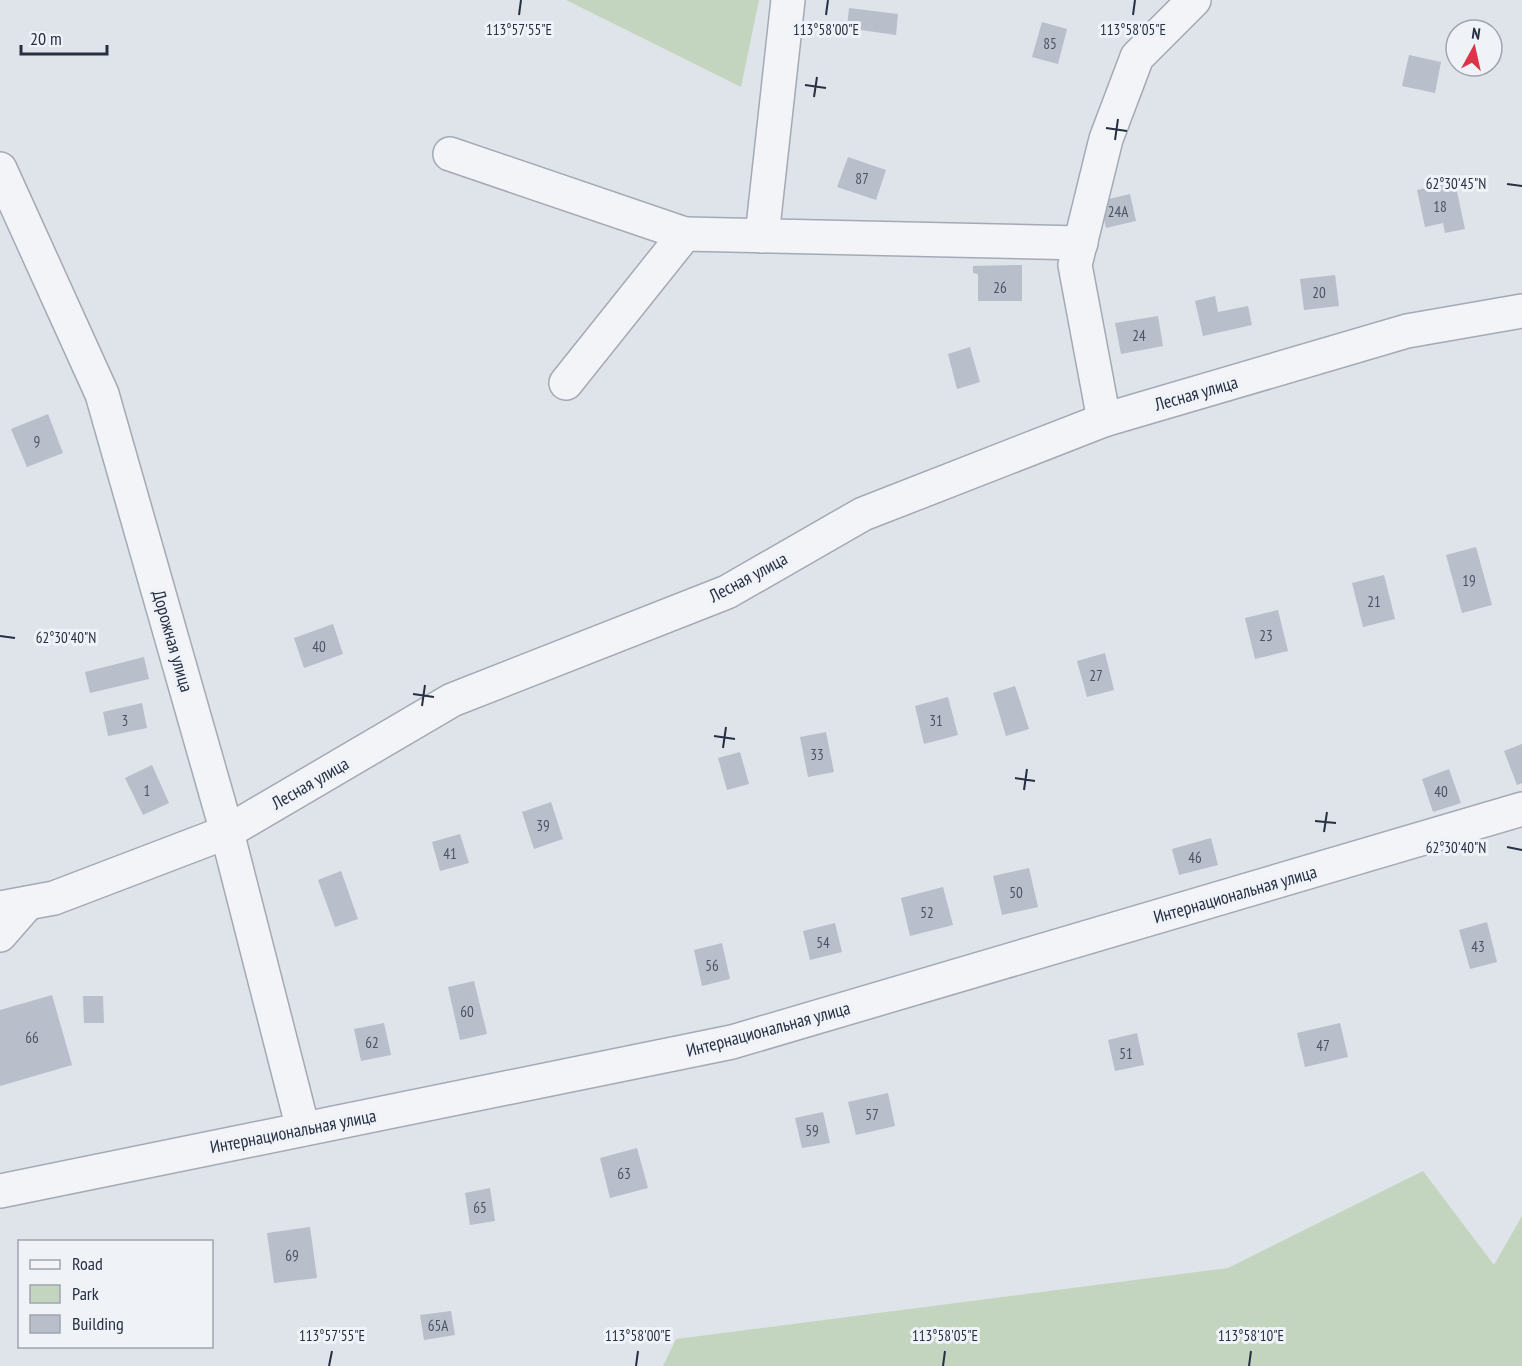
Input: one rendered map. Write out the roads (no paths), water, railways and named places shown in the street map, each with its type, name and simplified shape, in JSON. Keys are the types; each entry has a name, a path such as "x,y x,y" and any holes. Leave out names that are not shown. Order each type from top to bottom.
{"street":[{"path":"762,236 788,0"},
{"path":"1159,35 1160,0"},
{"path":"1104,420 1075,265 1106,139 1137,57 1194,0"},
{"path":"450,154 686,234 1081,243"},
{"name":"Дорожная улица","path":"0,169 102,393 227,832 303,1129"},
{"path":"566,383 686,234"},
{"name":"Лесная улица","path":"14,905 54,898 227,832 452,700 727,592 863,514 1104,420 1407,332 1522,311"},
{"name":"Интернациональная улица","path":"0,1191 732,1042 1522,809"},
{"path":"0,935 14,905"}]}
